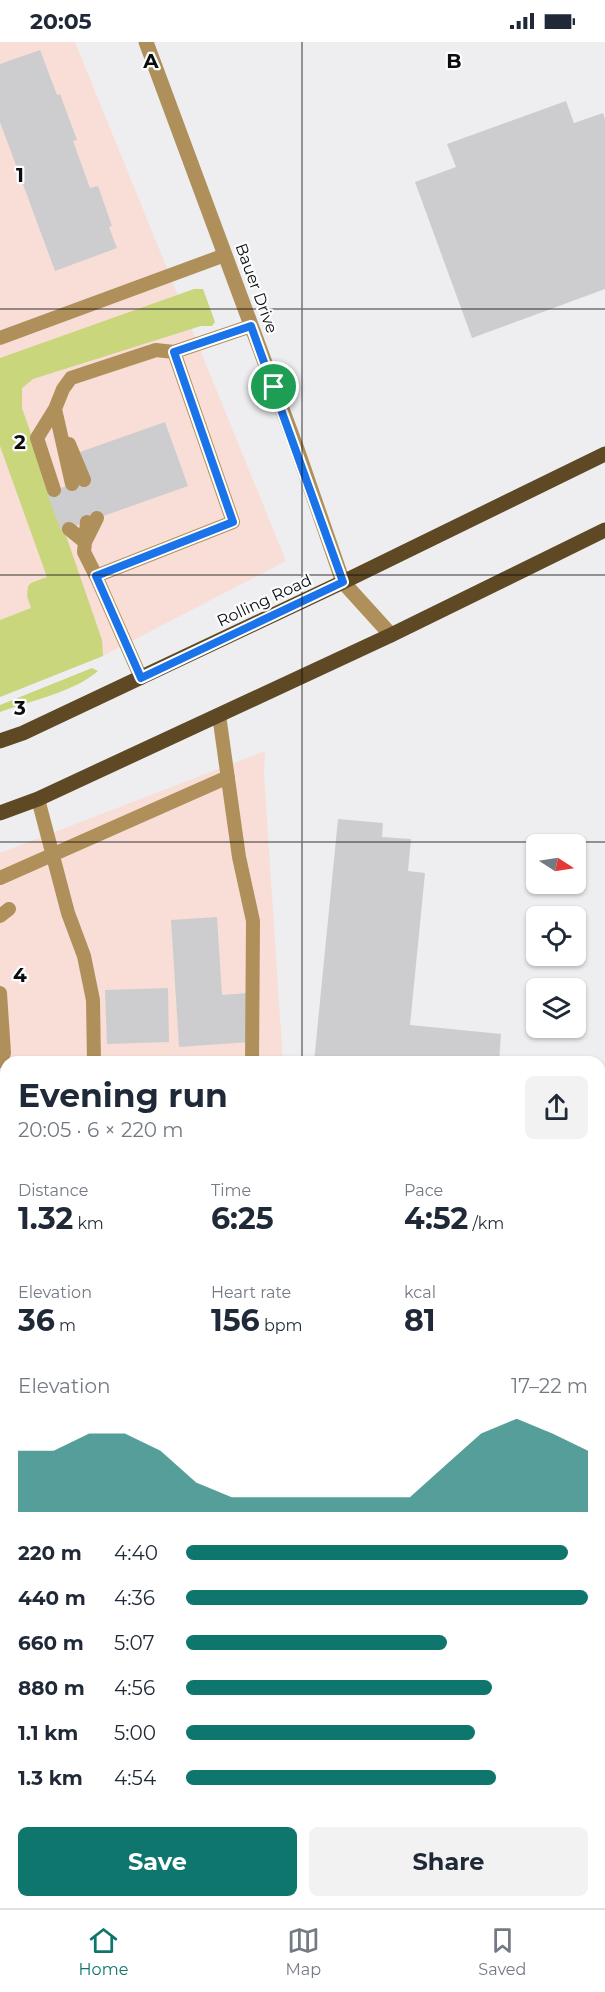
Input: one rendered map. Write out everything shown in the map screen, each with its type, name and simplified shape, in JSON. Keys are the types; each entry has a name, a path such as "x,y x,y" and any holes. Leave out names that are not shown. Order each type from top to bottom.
{"main road":[{"name":"Rolling Road","path":"0,741 23,733 141,678 605,454"},
{"path":"0,813 38,799 391,635 605,530"}],"street":[{"name":"Bauer Drive","path":"146,42 343,582 391,635"}],"lane":[{"path":"0,338 225,255"},
{"path":"54,490 37,438 71,378 156,350 174,352 251,326"},
{"path":"96,576 233,522 174,352"},
{"path":"55,409 78,482"},
{"path":"92,520 84,552 141,678"},
{"path":"69,529 85,542"},
{"path":"219,715 239,857 253,921 252,1056"},
{"path":"0,878 228,777"},
{"path":"38,799 68,913 84,956 93,1000 94,1056"},
{"path":"0,993 2,1056"}],"shaded area":[{"path":"0,42 75,42 286,561 103,656 0,697"},
{"path":"265,751 264,774 283,1056 0,1056 0,853"}],"green space":[{"path":"194,289 203,289 215,322 212,326 201,326 33,379 22,388 22,408 102,640 103,656 0,697 0,620 31,608 27,596 28,586 47,577 0,446 0,358"},
{"path":"92,668 98,671 77,685 0,712 0,705"}],"building":[{"path":"40,50 77,140 73,141 90,188 98,186 117,248 55,271 0,122 0,64"},
{"path":"566,101 574,123 603,113 605,119 605,289 472,338 415,182 456,167 447,144"},
{"path":"165,422 188,486 61,531 47,493 89,478 80,452"},
{"path":"338,819 383,823 382,837 411,839 408,871 425,873 410,1025 501,1034 499,1056 315,1056"},
{"path":"217,917 222,995 247,993 250,1042 179,1047 171,920"},
{"path":"168,988 169,1042 107,1044 105,990"}],"route":[{"path":"251,326 274,387 343,582 141,678 96,576 233,522 174,352 251,326"}]}
